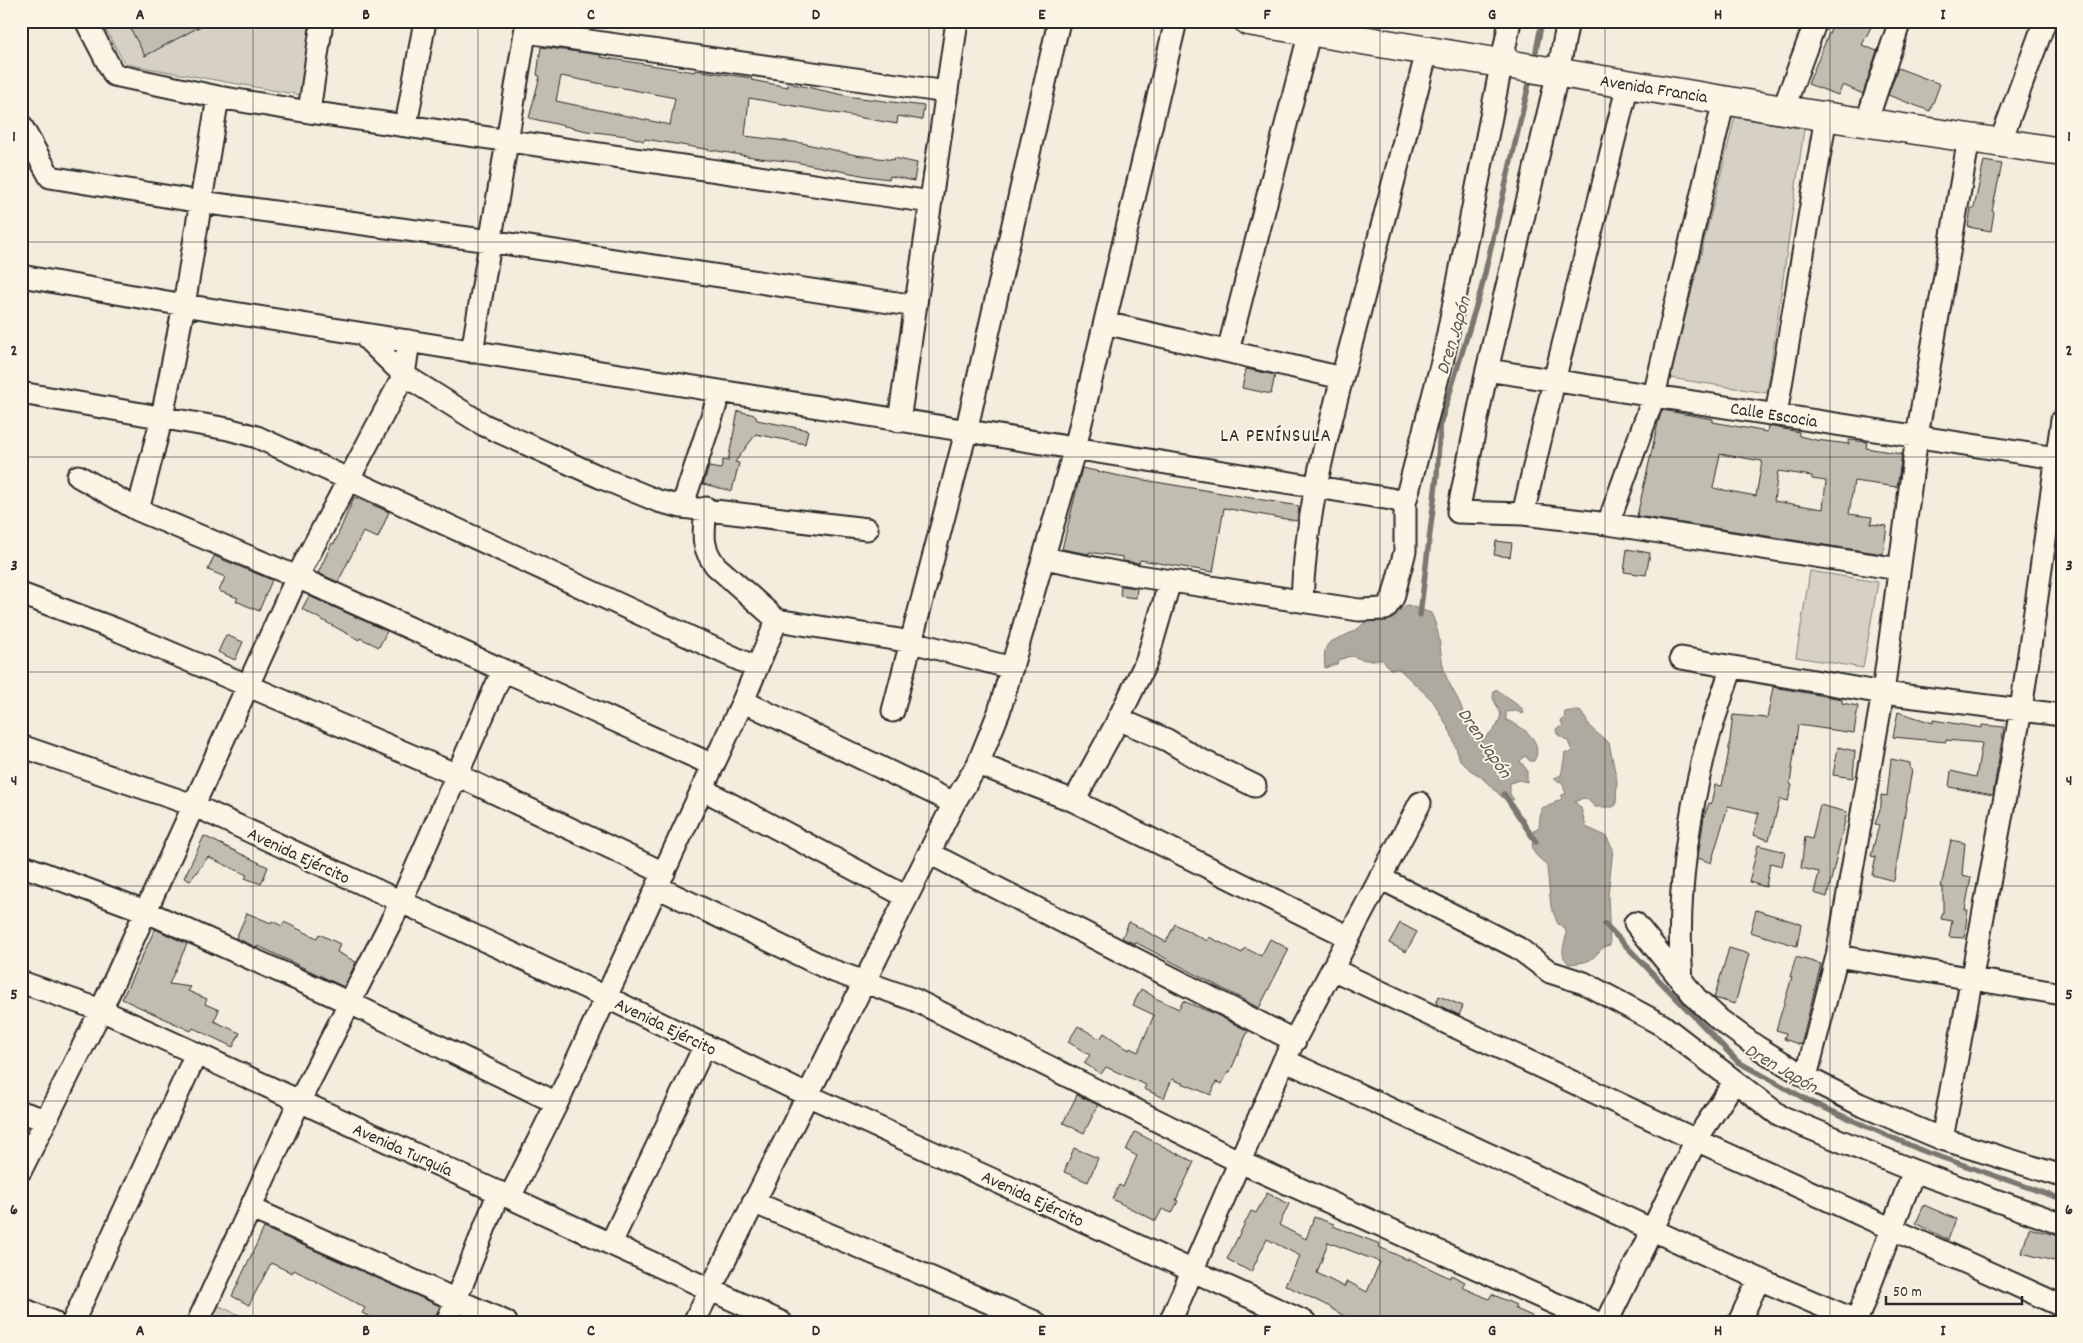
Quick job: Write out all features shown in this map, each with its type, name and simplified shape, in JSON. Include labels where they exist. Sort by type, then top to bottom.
[{"type":"street","points":[[309,112],[322,21]]},
{"type":"street","points":[[406,125],[425,21]]},
{"type":"street","points":[[899,421],[957,21]]},
{"type":"street","points":[[893,711],[966,432],[1059,21]]},
{"type":"street","points":[[694,1322],[954,803],[978,764],[1000,712],[1075,448],[1176,21]]},
{"type":"street","name":"Avenida Francia","points":[[1248,21],[1783,110],[2062,152]]},
{"type":"street","points":[[1044,558],[1170,581],[1358,610],[1385,609],[1393,598],[1405,551],[1405,503],[1444,358],[1508,64],[1510,21]]},
{"type":"street","points":[[1568,21],[1554,72],[1487,370],[1458,512],[1523,514],[1608,524],[1900,569]]},
{"type":"street","points":[[1783,110],[1816,21]]},
{"type":"street","points":[[1866,122],[1900,21]]},
{"type":"street","points":[[2000,143],[2046,21]]},
{"type":"street","points":[[88,22],[114,75],[218,97],[309,112],[931,202]]},
{"type":"street","points":[[472,352],[526,27],[947,92]]},
{"type":"street","points":[[1228,351],[1310,31]]},
{"type":"street","points":[[1302,601],[1303,561],[1316,487],[1342,378],[1428,51]]},
{"type":"street","points":[[1523,514],[1628,84]]},
{"type":"street","points":[[138,510],[162,417],[184,305],[218,97]]},
{"type":"street","points":[[1608,524],[1654,396],[1724,100]]},
{"type":"street","points":[[1776,415],[1826,116]]},
{"type":"street","points":[[21,125],[50,176],[201,202],[490,241],[916,306]]},
{"type":"street","points":[[1806,1077],[1837,956],[1883,693],[1917,436],[1969,138]]},
{"type":"street","points":[[21,276],[409,342],[1391,499],[1405,503]]},
{"type":"street","points":[[1105,323],[1342,378]]},
{"type":"street","points":[[362,334],[404,375],[484,425],[658,501],[682,507],[706,508],[866,529]]},
{"type":"street","points":[[21,1170],[101,1010],[296,577],[404,375],[409,342]]},
{"type":"street","name":"Calle Escocia","points":[[1487,370],[2058,458]]},
{"type":"street","points":[[682,507],[720,392]]},
{"type":"street","points":[[21,393],[228,429],[257,437],[757,668]]},
{"type":"street","points":[[1942,1139],[2021,710],[2062,420]]},
{"type":"street","points":[[78,476],[138,510],[296,577],[713,765]]},
{"type":"street","points":[[706,508],[704,541],[709,557],[716,566],[777,620],[912,642],[1012,668]]},
{"type":"street","points":[[1074,801],[1147,660],[1170,581]]},
{"type":"street","points":[[21,594],[116,629],[457,775],[831,970],[915,1000],[1240,1162],[1596,1322]]},
{"type":"street","points":[[447,1322],[505,1195],[556,1103],[606,997],[743,702],[777,620]]},
{"type":"street","points":[[1681,658],[1883,693],[2062,714]]},
{"type":"street","points":[[1682,981],[1679,940],[1690,824],[1706,746],[1732,667]]},
{"type":"street","points":[[198,1322],[299,1102],[401,902],[503,670]]},
{"type":"street","points":[[743,702],[954,803]]},
{"type":"street","points":[[1118,719],[1167,740],[1197,758],[1255,786]]},
{"type":"street","name":"Avenida Ejército","points":[[21,746],[193,805],[606,997],[807,1095],[1305,1322]]},
{"type":"street","points":[[978,764],[1074,801],[1349,936]]},
{"type":"street","points":[[702,789],[907,897]]},
{"type":"street","points":[[1170,1322],[1284,1060],[1420,803]]},
{"type":"street","points":[[929,853],[1295,1041]]},
{"type":"street","points":[[21,865],[145,911],[350,1003],[556,1103]]},
{"type":"street","points":[[1380,878],[1518,948],[1550,972],[1584,983],[1662,1025],[1780,1116],[1914,1171],[2062,1224]]},
{"type":"street","points":[[1635,923],[1696,998],[1720,1020],[1757,1047],[1806,1077],[1859,1104],[1942,1139],[2062,1176]]},
{"type":"street","points":[[1837,956],[2062,994]]},
{"type":"street","points":[[1332,970],[1696,1140],[2062,1306]]},
{"type":"street","name":"Avenida Turquía","points":[[21,982],[101,1010],[781,1322]]},
{"type":"street","points":[[611,1243],[704,1045]]},
{"type":"street","points":[[73,1322],[196,1054]]},
{"type":"street","points":[[1284,1060],[1651,1230],[1856,1321],[1914,1171]]},
{"type":"street","points":[[1607,1322],[1696,1140],[1735,1081]]},
{"type":"street","points":[[21,1112],[46,1120]]},
{"type":"street","points":[[753,1202],[1035,1322]]},
{"type":"street","points":[[250,1208],[506,1322]]},
{"type":"street","points":[[1739,1322],[1759,1279]]},
{"type":"street","points":[[21,1308],[53,1322]]},
{"type":"shaded area","points":[[122,21],[311,21],[300,95],[125,64],[106,30]]},
{"type":"shaded area","points":[[1735,117],[1804,129],[1767,393],[1670,378]]},
{"type":"shaded area","points":[[1810,571],[1878,582],[1863,668],[1796,657]]},
{"type":"shaded area","points":[[217,1305],[255,1322],[209,1322]]},
{"type":"water","points":[[1408,605],[1431,613],[1438,634],[1445,674],[1461,706],[1470,730],[1480,743],[1497,726],[1501,715],[1493,698],[1496,689],[1524,710],[1523,714],[1516,711],[1506,712],[1506,720],[1519,726],[1530,735],[1537,747],[1537,754],[1534,761],[1530,761],[1525,756],[1520,761],[1527,770],[1527,782],[1519,780],[1510,783],[1510,794],[1514,800],[1503,798],[1460,760],[1451,733],[1433,701],[1399,669],[1390,669],[1383,660],[1368,660],[1351,656],[1325,668],[1325,651],[1329,643],[1355,631],[1370,617],[1394,618],[1402,607]]},
{"type":"water","points":[[1575,710],[1581,712],[1592,729],[1609,743],[1617,781],[1616,805],[1613,807],[1595,807],[1587,799],[1583,798],[1575,802],[1581,808],[1586,827],[1606,836],[1613,849],[1608,895],[1610,945],[1604,947],[1590,960],[1569,964],[1563,954],[1566,932],[1558,924],[1551,907],[1547,867],[1537,857],[1532,843],[1534,830],[1539,827],[1541,808],[1554,804],[1555,801],[1561,800],[1562,795],[1566,794],[1562,782],[1555,780],[1555,778],[1561,775],[1565,752],[1569,754],[1572,751],[1568,741],[1557,734],[1556,729],[1563,726],[1561,721],[1564,719],[1565,712]]},
{"type":"building","points":[[138,21],[210,21],[145,56],[129,26]]},
{"type":"building","points":[[1834,21],[1874,21],[1862,45],[1877,51],[1863,94],[1843,85],[1838,95],[1808,84]]},
{"type":"building","points":[[541,47],[601,55],[600,57],[695,72],[695,70],[752,78],[751,80],[788,87],[788,83],[853,97],[924,106],[922,120],[898,116],[897,124],[749,98],[745,136],[802,143],[856,155],[894,160],[894,158],[917,163],[914,181],[890,176],[889,179],[866,176],[795,162],[759,158],[645,139],[644,141],[627,136],[587,131],[529,118],[540,76],[537,75]],"holes":[[[561,76],[675,98],[670,125],[556,101]]]},
{"type":"building","points":[[1898,68],[1940,84],[1930,111],[1888,95]]},
{"type":"building","points":[[1984,161],[2002,164],[1992,211],[1994,212],[1991,231],[1968,227],[1971,208],[1974,208]]},
{"type":"building","points":[[1246,369],[1275,375],[1271,394],[1242,388]]},
{"type":"building","points":[[1662,410],[1713,419],[1713,422],[1767,432],[1768,426],[1799,432],[1799,436],[1816,440],[1849,444],[1849,440],[1867,442],[1866,448],[1902,454],[1897,487],[1854,481],[1849,514],[1872,517],[1871,524],[1887,526],[1883,554],[1637,516]],"holes":[[[1720,454],[1762,461],[1756,496],[1713,488]],[[1778,471],[1812,476],[1812,479],[1826,481],[1823,509],[1774,501]]]},
{"type":"building","points":[[738,411],[755,415],[757,420],[808,430],[805,444],[756,434],[735,462],[739,463],[732,491],[703,484],[709,467],[721,469],[723,460],[728,461]]},
{"type":"building","points":[[1082,468],[1299,506],[1297,521],[1224,508],[1213,572],[1140,560],[1139,563],[1123,561],[1123,557],[1062,549]]},
{"type":"building","points":[[354,497],[389,512],[378,538],[363,532],[338,582],[318,573],[332,543],[334,544]]},
{"type":"building","points":[[1496,541],[1512,543],[1510,557],[1494,555]]},
{"type":"building","points":[[1627,549],[1650,553],[1646,575],[1624,572]]},
{"type":"building","points":[[214,556],[272,580],[259,611],[236,601],[238,598],[219,591],[225,577],[208,570]]},
{"type":"building","points":[[1121,586],[1137,588],[1136,598],[1120,596]]},
{"type":"building","points":[[309,596],[387,631],[379,647],[360,638],[359,640],[302,609]]},
{"type":"building","points":[[226,635],[243,642],[235,660],[218,652]]},
{"type":"building","points":[[1773,687],[1842,699],[1842,703],[1858,706],[1854,733],[1798,725],[1790,784],[1792,785],[1788,801],[1780,799],[1769,840],[1753,835],[1759,813],[1728,806],[1711,863],[1698,858],[1704,817],[1709,803],[1711,804],[1715,785],[1722,786],[1733,715],[1767,718]]},
{"type":"building","points":[[1898,712],[1933,723],[1933,720],[1982,728],[1982,725],[2004,727],[1993,795],[1949,787],[1951,771],[1976,777],[1982,743],[1893,737]]},
{"type":"building","points":[[1838,747],[1855,751],[1853,778],[1833,775]]},
{"type":"building","points":[[1891,759],[1910,763],[1910,769],[1912,769],[1894,881],[1872,875],[1876,857],[1871,856],[1879,825],[1875,824],[1881,806],[1881,795],[1887,796]]},
{"type":"building","points":[[1820,805],[1847,812],[1827,897],[1814,893],[1819,872],[1801,868],[1805,837],[1812,839]]},
{"type":"building","points":[[204,836],[268,867],[261,884],[245,878],[247,875],[208,857],[190,881],[184,878]]},
{"type":"building","points":[[1951,840],[1965,843],[1962,875],[1971,877],[1965,910],[1968,910],[1964,938],[1949,937],[1952,921],[1941,919],[1943,912],[1943,887],[1941,887]]},
{"type":"building","points":[[1758,845],[1785,852],[1782,866],[1770,863],[1766,887],[1749,882]]},
{"type":"building","points":[[1756,910],[1801,924],[1797,946],[1750,932]]},
{"type":"building","points":[[247,913],[282,926],[284,922],[317,938],[319,934],[340,944],[337,952],[356,962],[344,987],[258,946],[258,948],[236,938]]},
{"type":"building","points":[[1129,922],[1166,942],[1175,924],[1207,941],[1209,937],[1242,953],[1245,948],[1261,956],[1270,939],[1289,949],[1259,1008],[1135,942],[1135,944],[1122,938]]},
{"type":"building","points":[[1400,923],[1417,932],[1406,952],[1389,943]]},
{"type":"building","points":[[155,929],[187,944],[169,984],[191,987],[188,991],[207,999],[205,1004],[219,1010],[214,1021],[240,1033],[233,1047],[193,1028],[191,1031],[122,999]]},
{"type":"building","points":[[1729,948],[1749,954],[1735,1004],[1714,998]]},
{"type":"building","points":[[1796,957],[1821,964],[1801,1045],[1784,1039],[1786,1033],[1776,1030]]},
{"type":"building","points":[[1141,989],[1179,1009],[1183,1001],[1213,1013],[1248,1031],[1230,1072],[1228,1072],[1222,1084],[1216,1082],[1211,1095],[1172,1079],[1164,1098],[1144,1089],[1146,1085],[1106,1067],[1101,1074],[1084,1063],[1090,1055],[1068,1042],[1078,1026],[1100,1039],[1104,1033],[1129,1050],[1130,1048],[1138,1052],[1154,1015],[1133,1005]]},
{"type":"building","points":[[1439,996],[1463,1006],[1459,1015],[1436,1004]]},
{"type":"building","points":[[1077,1095],[1098,1105],[1084,1133],[1063,1123]]},
{"type":"building","points":[[1135,1132],[1194,1162],[1172,1213],[1162,1209],[1156,1221],[1112,1199],[1119,1185],[1123,1187],[1137,1156],[1126,1150]]},
{"type":"building","points":[[1074,1148],[1098,1158],[1088,1182],[1064,1172]]},
{"type":"building","points":[[1267,1193],[1289,1204],[1279,1225],[1306,1239],[1314,1217],[1380,1244],[1379,1247],[1408,1260],[1408,1258],[1450,1278],[1451,1275],[1465,1282],[1462,1287],[1489,1299],[1492,1294],[1516,1305],[1514,1308],[1545,1322],[1355,1322],[1332,1308],[1285,1285],[1300,1256],[1267,1239],[1251,1272],[1227,1259],[1251,1211],[1256,1213]],"holes":[[[1328,1242],[1380,1262],[1367,1292],[1347,1281],[1344,1287],[1317,1273]]]},
{"type":"building","points":[[1924,1205],[1956,1219],[1948,1240],[1916,1223]]},
{"type":"building","points":[[264,1228],[440,1306],[433,1322],[380,1322],[362,1313],[365,1308],[319,1283],[294,1270],[292,1273],[271,1263],[249,1305],[232,1296]]},
{"type":"building","points":[[2029,1228],[2062,1237],[2062,1263],[2022,1253]]},
{"type":"waterway","name":"Dren Japón","points":[[1534,61],[1542,21]]},
{"type":"waterway","name":"Dren Japón","points":[[1420,615],[1437,475],[1440,425],[1481,290],[1531,75]]},
{"type":"waterway","name":"Dren Japón","points":[[1504,794],[1536,842]]},
{"type":"waterway","name":"Dren Japón","points":[[1605,924],[1738,1062],[1813,1103],[1923,1151],[2062,1199]]},
{"type":"district","name":"LA PENÍNSULA","points":[[1276,434]]}]
